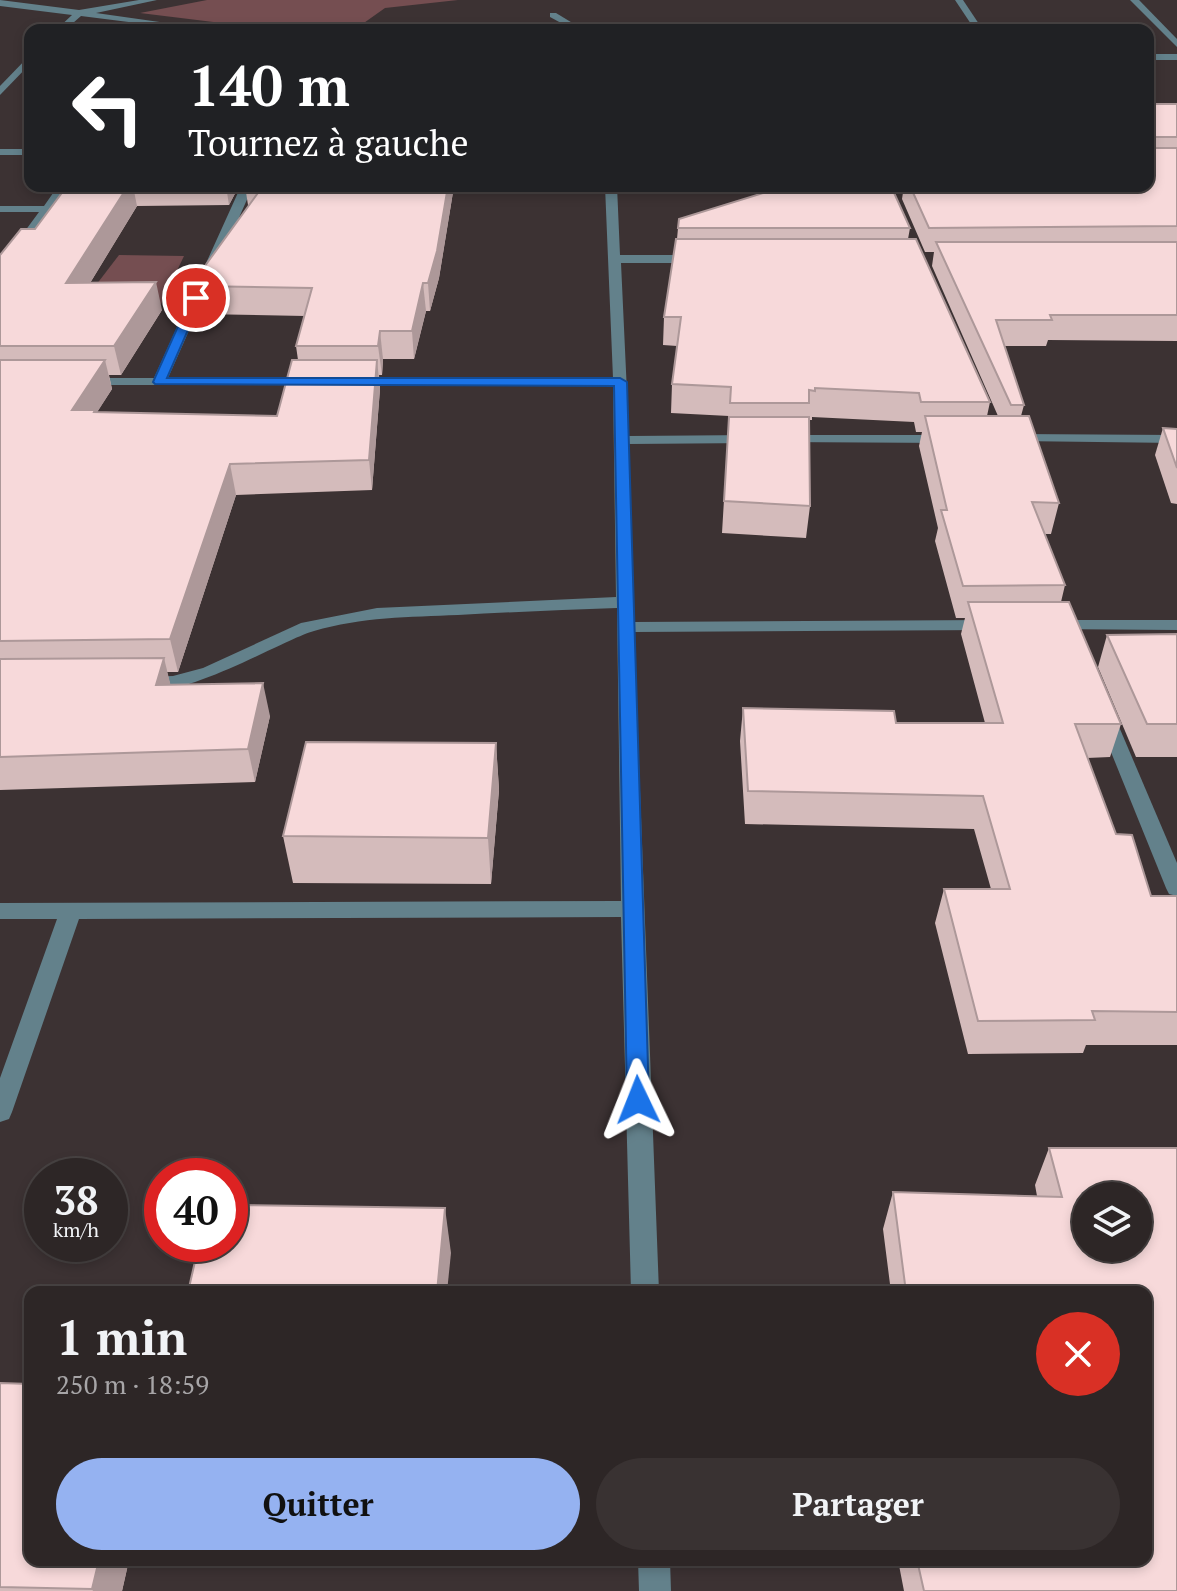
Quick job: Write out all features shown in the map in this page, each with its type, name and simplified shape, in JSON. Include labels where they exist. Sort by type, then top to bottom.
[{"type":"street","points":[[67,24],[79,13],[153,0]]},
{"type":"street","points":[[552,0],[554,24]]},
{"type":"street","points":[[959,0],[975,24]]},
{"type":"street","points":[[1134,0],[1177,44]]},
{"type":"street","points":[[0,3],[165,24]]},
{"type":"street","points":[[553,15],[569,24]]},
{"type":"street","points":[[1154,57],[1177,57]]},
{"type":"street","points":[[0,92],[24,65]]},
{"type":"street","points":[[0,152],[24,152]]},
{"type":"street","points":[[0,273],[60,192]]},
{"type":"street","points":[[159,382],[244,192]]},
{"type":"street","points":[[611,192],[620,382],[632,909],[645,1286]]},
{"type":"street","points":[[0,209],[47,209]]},
{"type":"street","points":[[613,259],[705,259]]},
{"type":"street","points":[[64,382],[620,382]]},
{"type":"street","points":[[997,438],[1177,439]]},
{"type":"street","points":[[621,440],[966,439]]},
{"type":"street","points":[[117,684],[174,682],[209,672],[307,627],[377,613],[625,602]]},
{"type":"street","points":[[626,627],[1005,625]]},
{"type":"street","points":[[1037,625],[1071,632],[1177,625]]},
{"type":"street","points":[[1098,698],[1177,888]]},
{"type":"street","points":[[0,911],[632,909]]},
{"type":"street","points":[[0,1112],[71,911]]},
{"type":"street","points":[[654,1566],[655,1591]]},
{"type":"shaded area","points":[[207,0],[458,0],[385,8],[362,24],[230,24],[140,13]]},
{"type":"shaded area","points":[[119,255],[184,256],[161,304],[80,306]]},
{"type":"building","points":[[1154,104],[1177,104],[1177,137],[1154,137]]},
{"type":"building","points":[[1154,148],[1177,148],[1177,226],[929,228],[913,192],[1154,192]]},
{"type":"building","points":[[63,192],[124,192],[66,283],[156,282],[114,346],[0,346],[0,255],[21,229],[35,229]]},
{"type":"building","points":[[259,192],[447,192],[437,251],[428,283],[423,283],[412,331],[380,331],[378,346],[296,346],[312,288],[194,286],[202,270]]},
{"type":"building","points":[[767,192],[894,192],[910,228],[678,228],[679,219]]},
{"type":"building","points":[[676,239],[916,239],[990,402],[921,402],[919,393],[815,388],[815,391],[809,390],[809,403],[730,403],[731,387],[672,384],[681,317],[664,317]]},
{"type":"building","points":[[936,242],[1177,242],[1177,315],[1050,315],[1052,320],[996,320],[1024,405],[1011,405]]},
{"type":"building","points":[[0,360],[105,360],[72,410],[277,416],[292,360],[377,360],[369,460],[230,464],[170,639],[0,641]]},
{"type":"building","points":[[925,416],[1029,416],[1059,503],[1032,502],[1065,585],[963,586],[941,510],[947,510]]},
{"type":"building","points":[[729,417],[809,417],[810,506],[724,501]]},
{"type":"building","points":[[1163,428],[1177,429],[1177,468]]},
{"type":"building","points":[[968,602],[1069,602],[1121,724],[1075,724],[1116,834],[1132,835],[1151,896],[1177,896],[1177,1012],[1092,1011],[1095,1020],[978,1021],[944,889],[1010,889],[983,796],[748,791],[743,708],[894,711],[896,723],[1003,723]]},
{"type":"building","points":[[1177,634],[1177,724],[1147,724],[1107,635]]},
{"type":"building","points":[[164,658],[156,685],[263,683],[248,749],[0,757],[0,659]]},
{"type":"building","points":[[306,742],[496,743],[488,838],[283,836]]},
{"type":"building","points":[[1049,1148],[1177,1148],[1177,1591],[924,1591],[918,1566],[1152,1566],[1152,1286],[905,1286],[893,1192],[1062,1197]]},
{"type":"building","points":[[248,1205],[445,1208],[438,1286],[189,1286],[195,1262],[248,1262]]},
{"type":"building","points":[[0,1383],[24,1384],[24,1566],[98,1566],[92,1589],[0,1587]]},
{"type":"route","points":[[196,298],[159,382],[620,382],[638,1100]]}]
